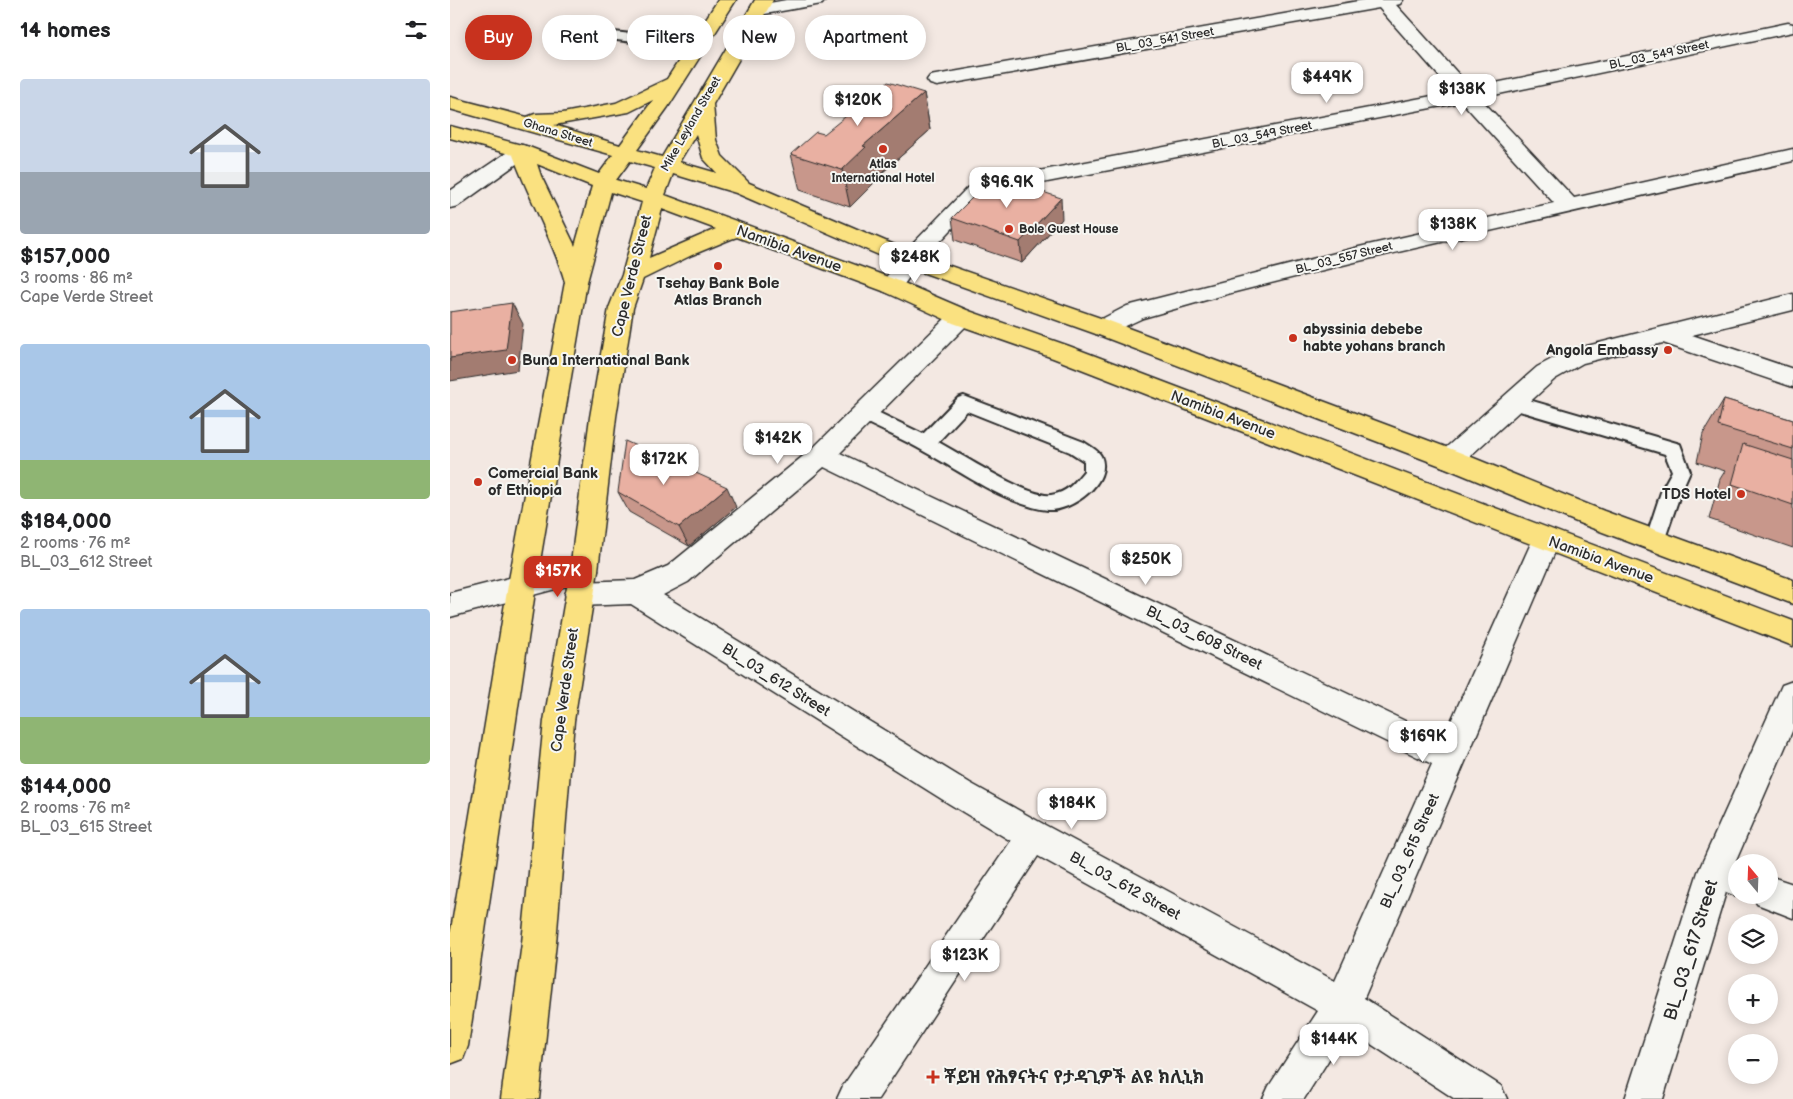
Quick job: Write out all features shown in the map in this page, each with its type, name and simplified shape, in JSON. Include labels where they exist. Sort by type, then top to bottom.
[{"type":"main road","points":[[713,22],[727,0]]},
{"type":"main road","name":"Mike Leyland Street","points":[[652,198],[666,166],[761,5]]},
{"type":"main road","points":[[450,1046],[522,585],[576,282],[603,183],[658,107],[688,60]]},
{"type":"main road","points":[[519,121],[563,119],[622,108],[673,82]]},
{"type":"main road","points":[[703,102],[706,140],[713,158],[743,188]]},
{"type":"main road","name":"Ghana Street","points":[[450,103],[519,121],[666,166]]},
{"type":"main road","name":"Ghana Street","points":[[450,132],[522,151],[603,183],[652,198]]},
{"type":"main road","points":[[522,151],[531,176],[567,252],[576,282]]},
{"type":"main road","points":[[666,166],[743,188],[910,260],[1104,328],[1450,459],[1655,541],[1793,592]]},
{"type":"main road","name":"Namibia Avenue","points":[[652,198],[891,286],[961,317],[1061,352],[1793,634]]},
{"type":"main road","name":"Cape Verde Street","points":[[520,1099],[539,943],[559,721],[582,582],[606,398],[622,308],[633,276],[652,198]]},
{"type":"main road","points":[[633,276],[705,239],[737,230]]},
{"type":"street","points":[[761,5],[816,0]]},
{"type":"street","points":[[1386,1],[1466,95],[1569,206]]},
{"type":"street","name":"BL_03_541 Street","points":[[937,80],[1386,1]]},
{"type":"street","name":"BL_03_549 Street","points":[[891,286],[910,260],[974,193],[1007,183],[1466,95],[1788,28]]},
{"type":"street","points":[[450,201],[522,151]]},
{"type":"street","name":"BL_03_557 Street","points":[[1104,328],[1136,312],[1230,286],[1359,254],[1793,155]]},
{"type":"street","points":[[1450,459],[1546,373],[1575,357],[1793,302]]},
{"type":"street","points":[[450,606],[522,585],[582,582],[635,592],[657,585],[678,574],[822,455],[961,317]]},
{"type":"street","points":[[1662,334],[1793,378]]},
{"type":"street","name":"BL_03_608 Street","points":[[822,455],[1451,758]]},
{"type":"street","name":"BL_03_615 Street","points":[[1282,1099],[1343,1005],[1546,540]]},
{"type":"street","name":"BL_03_612 Street","points":[[635,592],[959,793],[1033,836],[1343,1005],[1488,1099]]},
{"type":"street","name":"BL_03_617 Street","points":[[1644,1099],[1793,694]]},
{"type":"street","points":[[856,1099],[1033,836]]},
{"type":"street","points":[[1778,895],[1793,901]]},
{"type":"lane","points":[[863,413],[925,443],[1022,497],[1050,503],[1075,495],[1094,472],[1093,458],[1076,447],[964,402],[925,443]]},
{"type":"lane","points":[[1512,402],[1673,449],[1680,471],[1655,541]]},
{"type":"building","points":[[888,82],[924,93],[863,146],[866,147],[842,170],[791,154],[816,132],[824,134]]},
{"type":"building","points":[[994,176],[1061,198],[1020,242],[952,218]]},
{"type":"building","points":[[512,303],[506,350],[450,358],[450,312]]},
{"type":"building","points":[[1724,399],[1793,420],[1793,449],[1718,426]]},
{"type":"building","points":[[625,441],[727,487],[679,527],[618,492]]},
{"type":"building","points":[[1743,444],[1793,460],[1793,505],[1732,484]]},
{"type":"place","name":"Atlas International Hotel","points":[[883,149]]},
{"type":"place","name":"Bole Guest House","points":[[1009,229]]},
{"type":"place","name":"Tsehay Bank Bole Atlas Branch","points":[[718,266]]},
{"type":"place","name":"abyssinia debebe habte yohans branch","points":[[1293,338]]},
{"type":"place","name":"Angola Embassy","points":[[1668,350]]},
{"type":"place","name":"Buna International Bank","points":[[512,360]]},
{"type":"place","name":"Comercial Bank of Ethiopia","points":[[478,482]]},
{"type":"place","name":"TDS Hotel","points":[[1741,494]]},
{"type":"place","name":"ቾይዝ የሕፃናትና የታዳጊዎች ልዩ ክሊኒክ","points":[[933,1077]]}]
